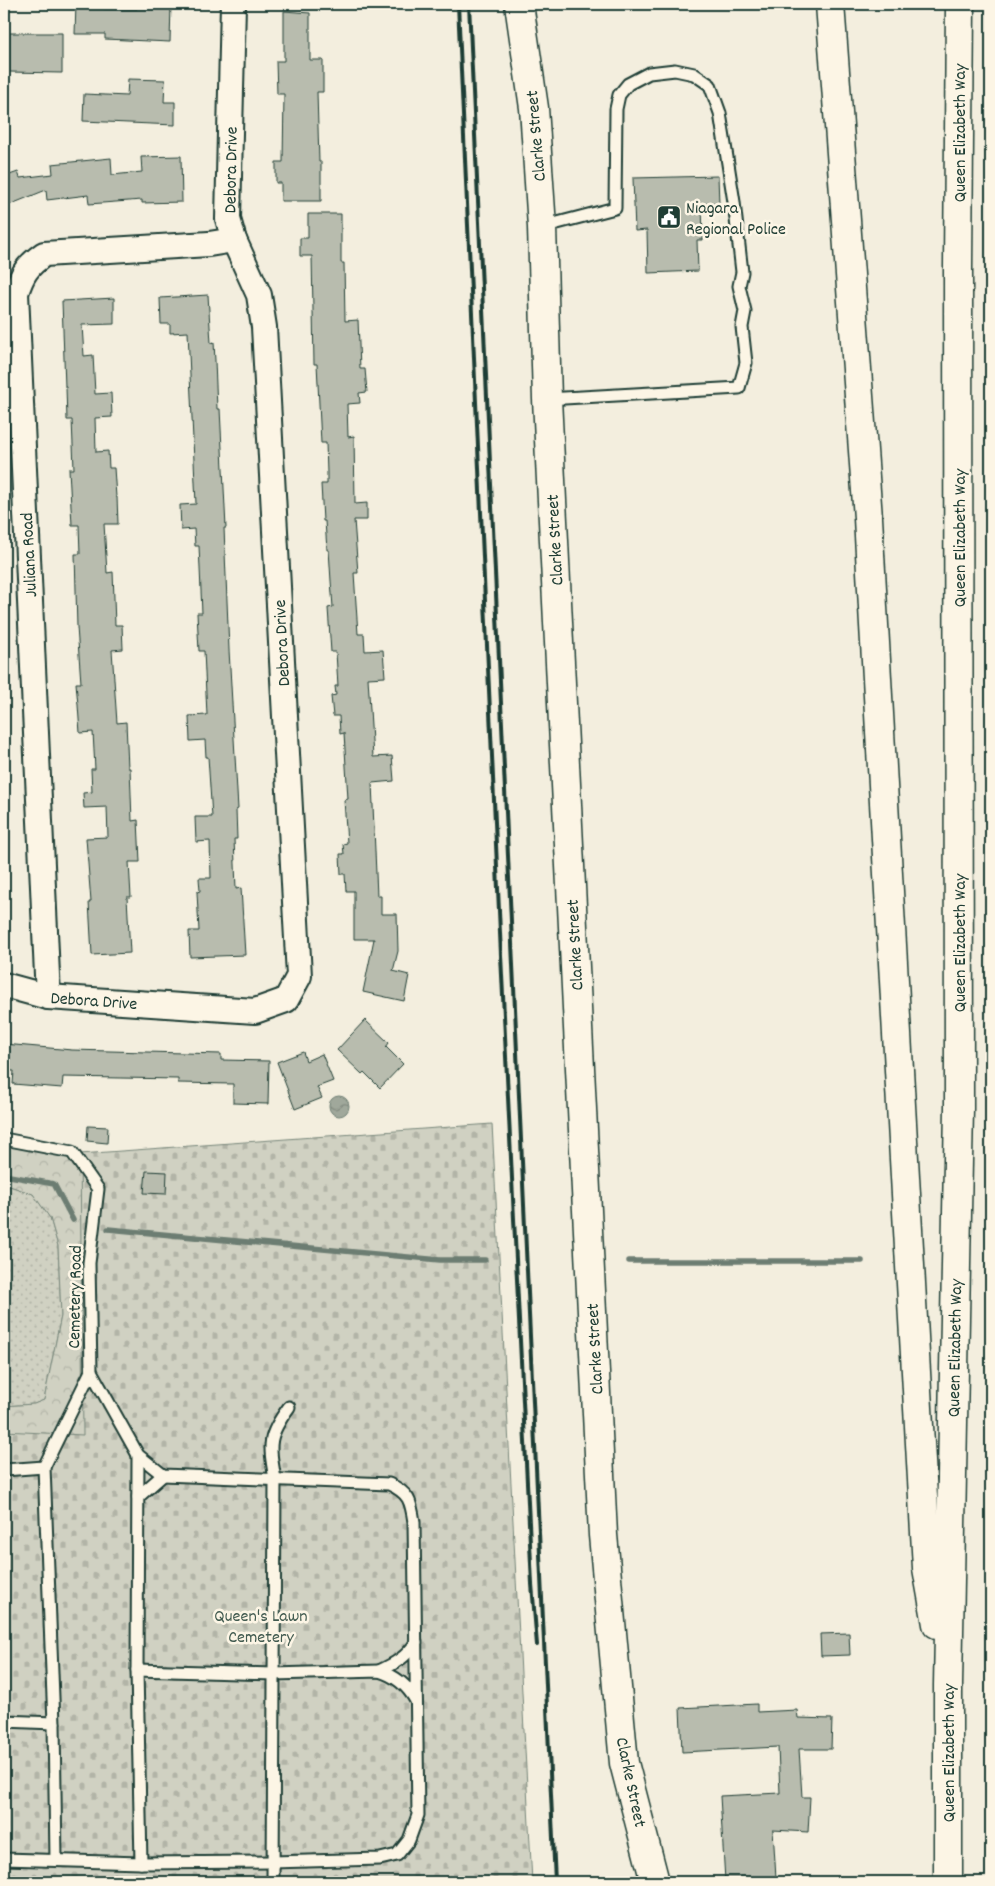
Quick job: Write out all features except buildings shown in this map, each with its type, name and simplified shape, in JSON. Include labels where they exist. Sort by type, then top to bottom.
[{"type":"main road","name":"Clarke Street","points":[[519,4],[534,108],[542,227],[547,399],[603,1535],[624,1762],[655,1882]]},
{"type":"main road","points":[[830,4],[868,518],[927,1568],[948,1685]]},
{"type":"main road","name":"Queen Elizabeth Way","points":[[948,1882],[948,1685],[959,1108],[958,268],[960,4]]},
{"type":"street","name":"Debora Drive","points":[[4,985],[48,997],[256,1011],[286,1000],[299,976],[264,327],[259,295],[234,240],[228,220],[233,4]]},
{"type":"street","name":"Juliana Road","points":[[48,997],[16,293],[21,276],[31,264],[44,254],[209,244],[234,240]]},
{"type":"lane","points":[[542,227],[615,208],[616,109],[619,95],[628,84],[649,73],[674,70],[694,74],[710,85],[720,114],[734,202],[742,272],[739,286],[745,311],[742,327],[746,363],[739,388],[547,399]]},
{"type":"lane","name":"Cemetery Road","points":[[4,1139],[72,1152],[98,1189],[89,1262],[91,1371]]},
{"type":"lane","points":[[4,1859],[141,1863],[380,1859],[397,1855],[409,1840],[418,1815],[414,1522],[411,1503],[402,1490],[389,1484],[163,1475],[138,1456],[91,1371]]},
{"type":"lane","points":[[56,1860],[54,1723],[44,1467],[91,1371]]},
{"type":"lane","points":[[273,1882],[275,1479],[270,1444],[278,1422],[289,1407]]},
{"type":"lane","points":[[138,1456],[137,1670],[141,1863]]},
{"type":"lane","points":[[4,1470],[44,1467]]},
{"type":"lane","points":[[138,1497],[163,1475]]},
{"type":"lane","points":[[379,1671],[405,1656],[416,1642]]},
{"type":"lane","points":[[137,1670],[274,1674],[379,1671],[390,1674],[402,1683],[416,1702]]},
{"type":"lane","points":[[4,1721],[54,1723]]},
{"type":"green space","name":"Queen's Lawn Cemetery","points":[[492,1124],[532,1882],[4,1882],[4,1431],[83,1435],[80,1154]]},
{"type":"green space","points":[[4,1139],[80,1154],[92,1508],[4,1792],[4,1406],[34,1404],[44,1400],[61,1316],[58,1246],[50,1218],[33,1194],[4,1184]]},
{"type":"green space","points":[[4,1184],[33,1194],[50,1218],[58,1246],[61,1316],[44,1400],[34,1404],[4,1406]]},
{"type":"water","points":[[335,1096],[343,1096],[349,1102],[349,1110],[343,1116],[335,1116],[329,1110],[329,1102]]},
{"type":"waterway","points":[[4,1175],[54,1184],[73,1220]]},
{"type":"waterway","points":[[108,1229],[440,1260],[485,1260]]},
{"type":"waterway","points":[[629,1261],[862,1261]]},
{"type":"railway","points":[[458,4],[501,955],[532,1584],[537,1645]]},
{"type":"railway","points":[[469,4],[555,1882]]},
{"type":"place","name":"Niagara Regional Police","points":[[669,217]]}]
